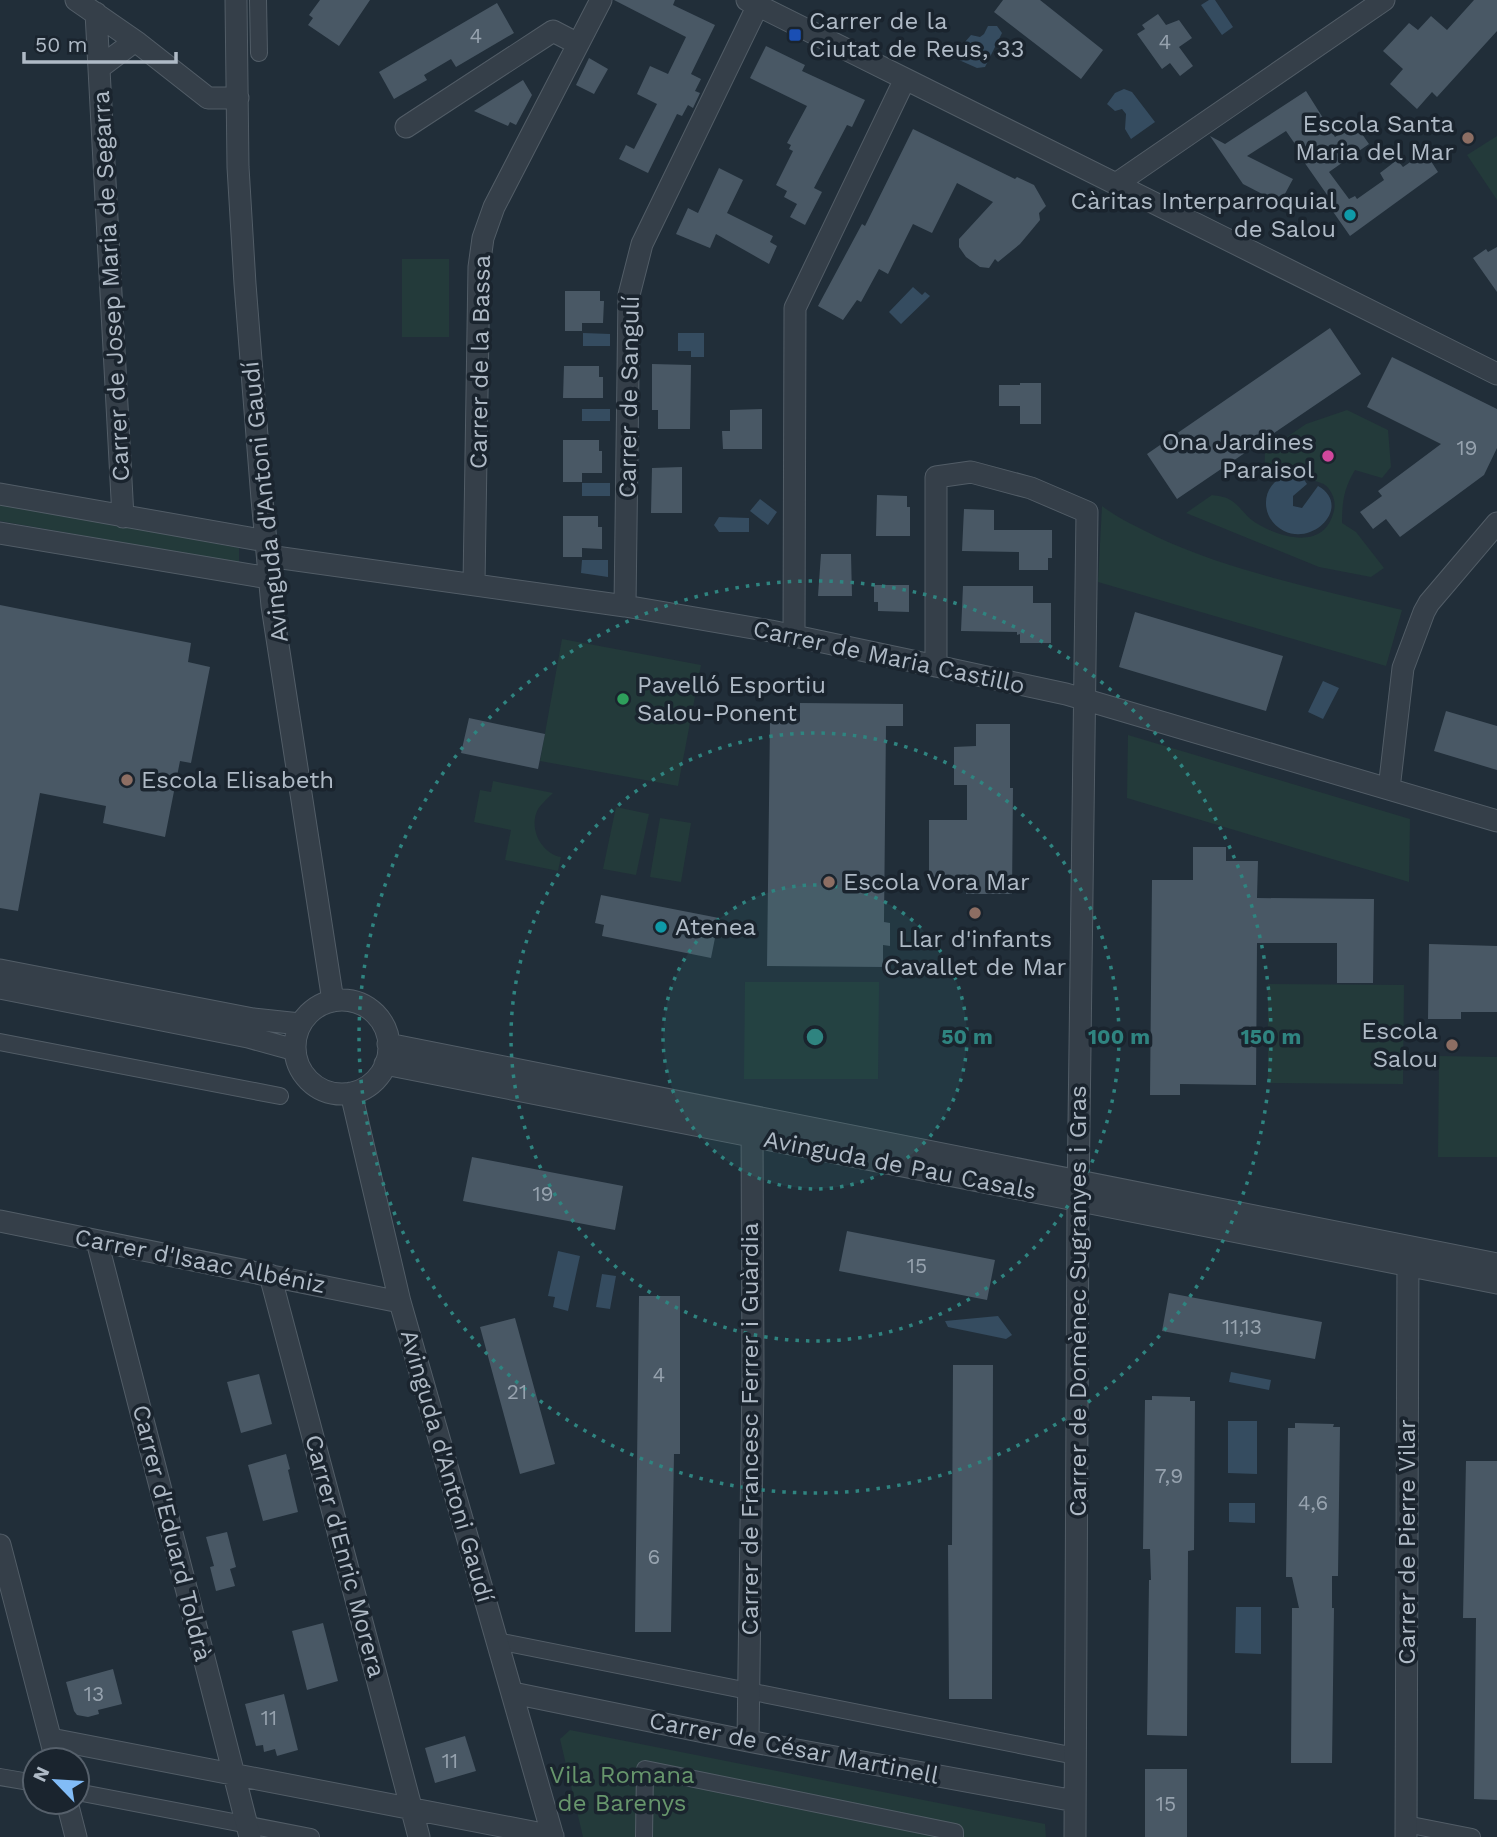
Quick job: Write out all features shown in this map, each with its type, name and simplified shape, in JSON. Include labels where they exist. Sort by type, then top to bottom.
[{"type":"street","points":[[76,0],[135,41],[208,98],[237,98]]},
{"type":"street","name":"Avinguda d'Antoni Gaudí","points":[[236,0],[238,167],[267,549],[333,1000]]},
{"type":"street","points":[[258,0],[259,53]]},
{"type":"street","name":"Carrer de la Bassa","points":[[474,584],[478,267],[483,238],[514,166],[601,0]]},
{"type":"street","points":[[1116,184],[1384,0]]},
{"type":"street","points":[[753,3],[1497,374]]},
{"type":"street","name":"Carrer de Sangulí","points":[[625,606],[629,308],[632,284],[642,244],[753,3]]},
{"type":"street","name":"Carrer de Josep Maria de Segarra","points":[[96,13],[123,517]]},
{"type":"street","points":[[406,127],[553,31],[578,44]]},
{"type":"street","points":[[99,68],[135,41]]},
{"type":"street","points":[[794,635],[795,308],[905,79]]},
{"type":"street","points":[[936,666],[936,477],[971,472],[1031,488],[1087,512]]},
{"type":"street","name":"Carrer de Domènec Sugranyes i Gras","points":[[1075,1837],[1078,1190],[1087,512],[1083,489]]},
{"type":"street","name":"Carrer de Maria Castillo","points":[[0,494],[123,517],[267,549],[794,635],[936,666],[1084,700],[1497,821]]},
{"type":"street","points":[[1389,789],[1403,668],[1424,612],[1497,523]]},
{"type":"street","points":[[0,533],[270,578]]},
{"type":"street","points":[[0,970],[253,1020],[300,1024]]},
{"type":"street","points":[[0,988],[248,1037],[295,1050]]},
{"type":"street","points":[[333,1000],[350,1000],[374,1012],[384,1027],[387,1054],[381,1072],[368,1086],[351,1093],[333,1093],[317,1087],[299,1067],[295,1050],[300,1024],[320,1005],[333,1000]]},
{"type":"street","points":[[0,1042],[280,1096]]},
{"type":"street","name":"Avinguda de Pau Casals","points":[[387,1054],[1408,1256],[1497,1283]]},
{"type":"street","name":"Avinguda d'Antoni Gaudí","points":[[351,1093],[400,1302],[553,1837]]},
{"type":"street","name":"Carrer de Francesc Ferrer i Guàrdia","points":[[748,1741],[753,1378],[752,1127]]},
{"type":"street","name":"Carrer d'Isaac Albéniz","points":[[0,1221],[400,1302]]},
{"type":"street","name":"Carrer d'Eduard Toldrà","points":[[97,1241],[248,1831]]},
{"type":"street","name":"Avinguda de Pau Casals","points":[[1408,1256],[1497,1264]]},
{"type":"street","name":"Carrer de Pierre Vilar","points":[[1406,1830],[1408,1256]]},
{"type":"street","name":"Carrer d'Enric Morera","points":[[270,1275],[419,1837]]},
{"type":"street","points":[[279,1305],[306,1282]]},
{"type":"street","points":[[0,1545],[53,1746]]},
{"type":"street","points":[[497,1641],[1075,1756]]},
{"type":"street","name":"Carrer de César Martinell","points":[[513,1693],[748,1741],[1075,1801]]},
{"type":"street","points":[[51,1739],[553,1837]]},
{"type":"street","points":[[197,1768],[226,1742]]},
{"type":"street","points":[[644,1837],[645,1769],[956,1832],[956,1837]]},
{"type":"street","points":[[372,1802],[402,1774]]},
{"type":"street","points":[[0,1777],[21,1781]]},
{"type":"street","points":[[91,1794],[248,1831],[311,1837]]},
{"type":"street","points":[[73,1816],[81,1836]]},
{"type":"street","points":[[1406,1830],[1472,1837]]},
{"type":"green space","points":[[1497,136],[1497,200],[1467,155]]},
{"type":"green space","points":[[402,259],[449,259],[449,337],[402,337]]},
{"type":"green space","points":[[1347,410],[1388,430],[1391,467],[1382,478],[1355,470],[1343,502],[1342,523],[1356,532],[1384,568],[1371,577],[1319,567],[1186,513],[1215,495],[1230,500],[1252,521],[1276,533],[1299,538],[1320,533],[1327,526],[1334,511],[1334,498],[1329,489],[1293,469],[1277,472],[1264,480],[1265,452],[1306,424]]},
{"type":"green space","points":[[0,503],[239,548],[239,563],[0,521]]},
{"type":"green space","points":[[1102,506],[1157,537],[1217,561],[1402,610],[1386,666],[1098,582]]},
{"type":"green space","name":"Pavelló Esportiu Salou-Ponent","points":[[562,639],[701,665],[678,786],[540,761]]},
{"type":"green space","points":[[1128,735],[1410,819],[1409,882],[1127,798]]},
{"type":"green space","points":[[493,781],[553,793],[538,809],[535,824],[542,845],[561,857],[558,871],[505,860],[511,830],[474,822],[480,790],[491,792]]},
{"type":"green space","points":[[616,807],[649,814],[636,875],[603,869]]},
{"type":"green space","points":[[660,818],[691,823],[681,882],[650,877]]},
{"type":"green space","points":[[745,982],[879,982],[878,1079],[744,1079]]},
{"type":"green space","points":[[1268,984],[1404,985],[1403,1084],[1268,1083]]},
{"type":"green space","points":[[1439,1056],[1497,1057],[1497,1157],[1438,1157]]},
{"type":"green space","name":"Vila Romana de Barenys","points":[[570,1730],[1045,1824],[1046,1837],[583,1837],[560,1739]]},
{"type":"water","points":[[1215,0],[1233,27],[1222,35],[1201,5]]},
{"type":"water","points":[[988,26],[997,26],[1002,33],[985,67],[977,68],[959,60],[966,47],[965,42],[971,35],[980,37]]},
{"type":"water","points":[[1124,89],[1132,92],[1155,122],[1131,139],[1125,129],[1126,114],[1122,109],[1115,111],[1107,104],[1115,93]]},
{"type":"water","points":[[913,287],[922,295],[925,292],[930,296],[901,324],[889,312]]},
{"type":"water","points":[[583,333],[610,334],[610,346],[583,346]]},
{"type":"water","points":[[678,333],[704,333],[704,357],[691,357],[691,351],[678,351]]},
{"type":"water","points":[[582,409],[610,409],[610,421],[582,421]]},
{"type":"water","points":[[1296,474],[1307,484],[1293,496],[1293,506],[1302,508],[1318,486],[1328,494],[1331,503],[1330,513],[1325,521],[1307,533],[1284,531],[1275,525],[1266,507],[1269,489],[1275,482],[1284,476]]},
{"type":"water","points":[[582,483],[610,483],[610,496],[582,496]]},
{"type":"water","points":[[760,499],[777,512],[768,525],[750,511]]},
{"type":"water","points":[[719,517],[749,518],[749,532],[719,532],[714,525]]},
{"type":"water","points":[[582,560],[608,560],[608,577],[581,573]]},
{"type":"water","points":[[1323,681],[1339,688],[1323,719],[1308,712]]},
{"type":"water","points":[[558,1251],[580,1256],[568,1311],[553,1307],[555,1297],[548,1296]]},
{"type":"water","points":[[602,1274],[616,1276],[610,1309],[596,1307]]},
{"type":"water","points":[[998,1316],[1012,1335],[1006,1339],[948,1327],[945,1321]]},
{"type":"water","points":[[1231,1372],[1271,1380],[1269,1390],[1229,1382]]},
{"type":"water","points":[[1228,1421],[1257,1421],[1257,1474],[1228,1473]]},
{"type":"water","points":[[1229,1503],[1255,1503],[1255,1523],[1229,1522]]},
{"type":"water","points":[[1236,1607],[1261,1607],[1261,1654],[1235,1653]]},
{"type":"building","points":[[320,0],[370,0],[339,46],[308,25],[313,18],[309,15]]},
{"type":"building","points":[[614,0],[675,0],[673,5],[715,25],[691,74],[701,79],[695,91],[700,93],[693,108],[688,105],[682,116],[677,114],[648,173],[619,159],[626,145],[634,149],[657,104],[637,94],[650,66],[668,74],[686,37]]},
{"type":"building","points":[[1003,0],[1040,0],[1103,50],[1081,79],[994,12]]},
{"type":"building","points":[[1474,0],[1497,0],[1497,31],[1437,97],[1432,92],[1417,109],[1390,84],[1403,69],[1383,51],[1409,23],[1418,30],[1431,16],[1447,30]]},
{"type":"building","points":[[497,3],[514,33],[456,67],[451,59],[424,75],[427,80],[394,99],[379,72]]},
{"type":"building","points":[[1158,14],[1166,25],[1179,20],[1192,38],[1179,47],[1193,66],[1180,76],[1170,63],[1162,69],[1137,34],[1145,29],[1142,25]]},
{"type":"building","points":[[766,46],[805,65],[802,71],[865,100],[852,127],[847,125],[814,188],[822,192],[805,225],[790,217],[797,204],[784,197],[787,191],[776,185],[793,151],[787,143],[807,106],[750,78]]},
{"type":"building","points":[[589,58],[608,69],[594,94],[576,85]]},
{"type":"building","points":[[523,80],[532,95],[516,125],[510,122],[508,126],[474,111]]},
{"type":"building","points":[[1306,91],[1335,137],[1355,124],[1369,144],[1329,172],[1349,199],[1355,196],[1357,199],[1384,180],[1380,173],[1397,160],[1403,167],[1425,152],[1438,172],[1350,236],[1320,193],[1330,199],[1286,131],[1247,156],[1293,179],[1280,203],[1243,184],[1210,136],[1225,144]]},
{"type":"building","points":[[913,129],[1015,179],[1017,177],[1034,185],[1046,206],[1039,213],[1040,220],[1020,244],[998,262],[995,259],[989,268],[980,267],[966,257],[959,247],[959,239],[993,202],[957,183],[932,233],[913,224],[888,274],[879,269],[861,302],[857,300],[843,320],[818,306],[862,224],[865,226]]},
{"type":"building","points":[[719,168],[743,180],[727,213],[773,236],[770,242],[777,246],[769,264],[716,234],[710,248],[676,234],[688,208],[698,213]]},
{"type":"building","points":[[1497,247],[1497,292],[1473,258],[1486,249],[1488,252]]},
{"type":"building","points":[[565,291],[600,291],[600,301],[604,301],[603,323],[582,323],[582,331],[565,331]]},
{"type":"building","points":[[1330,328],[1361,374],[1177,499],[1147,454]]},
{"type":"building","points":[[1392,357],[1497,409],[1497,448],[1484,475],[1400,537],[1386,519],[1373,529],[1360,512],[1382,496],[1378,491],[1441,444],[1367,407]]},
{"type":"building","points":[[652,364],[691,365],[690,429],[658,429],[658,410],[652,410]]},
{"type":"building","points":[[564,366],[599,366],[599,377],[603,377],[603,398],[563,398]]},
{"type":"building","points":[[1041,383],[1041,424],[1020,424],[1020,406],[999,406],[999,385]]},
{"type":"building","points":[[762,409],[762,449],[723,449],[722,431],[730,431],[730,410]]},
{"type":"building","points":[[563,440],[599,440],[602,473],[582,473],[582,482],[563,482]]},
{"type":"building","points":[[682,467],[682,513],[651,513],[652,468]]},
{"type":"building","points":[[877,495],[907,496],[907,507],[910,507],[910,536],[876,536]]},
{"type":"building","points":[[964,509],[994,510],[994,530],[1052,530],[1052,558],[1048,558],[1048,570],[1019,570],[1019,552],[962,551]]},
{"type":"building","points":[[563,516],[598,516],[598,527],[602,527],[602,549],[582,548],[582,557],[563,557]]},
{"type":"building","points":[[821,554],[851,554],[852,596],[818,596]]},
{"type":"building","points":[[874,585],[909,585],[909,612],[878,611],[878,602],[874,602]]},
{"type":"building","points":[[963,586],[1033,586],[1033,603],[1051,603],[1051,643],[1020,643],[1020,634],[1017,635],[1017,632],[961,631]]},
{"type":"building","points":[[0,605],[191,643],[188,662],[210,667],[191,763],[180,761],[165,837],[103,823],[106,806],[40,793],[18,911],[0,908]]},
{"type":"building","points":[[1135,612],[1283,656],[1266,711],[1119,667]]},
{"type":"building","points":[[800,703],[903,704],[903,726],[886,726],[884,922],[890,923],[890,946],[883,945],[883,967],[767,966],[770,721],[800,721]]},
{"type":"building","points":[[1446,711],[1497,726],[1497,770],[1434,751]]},
{"type":"building","points":[[469,718],[545,734],[538,769],[461,753]]},
{"type":"building","points":[[976,724],[1010,724],[1010,788],[1013,788],[1012,894],[966,894],[966,883],[929,883],[929,820],[967,820],[967,785],[954,785],[954,747],[976,746]]},
{"type":"building","points":[[1193,847],[1226,847],[1226,861],[1258,861],[1257,898],[1374,899],[1373,983],[1337,983],[1337,943],[1257,943],[1256,1085],[1180,1084],[1180,1095],[1150,1095],[1152,880],[1193,880]]},
{"type":"building","name":"Atenea","points":[[601,895],[719,918],[711,958],[602,936],[604,925],[595,923]]},
{"type":"building","points":[[1429,944],[1497,946],[1497,1012],[1461,1012],[1461,1019],[1428,1019]]},
{"type":"building","points":[[472,1157],[623,1186],[615,1230],[463,1201]]},
{"type":"building","points":[[847,1231],[995,1260],[987,1300],[839,1271]]},
{"type":"building","points":[[1169,1293],[1322,1322],[1315,1359],[1162,1331]]},
{"type":"building","points":[[639,1296],[680,1296],[680,1454],[674,1454],[671,1632],[635,1632]]},
{"type":"building","points":[[515,1318],[555,1464],[520,1474],[480,1327]]},
{"type":"building","points":[[953,1365],[993,1365],[992,1699],[949,1699],[948,1545],[952,1545]]},
{"type":"building","points":[[259,1374],[272,1424],[241,1433],[227,1382]]},
{"type":"building","points":[[1152,1396],[1190,1397],[1190,1401],[1195,1401],[1194,1550],[1188,1551],[1187,1736],[1147,1735],[1151,1580],[1150,1549],[1143,1549],[1145,1400],[1152,1400]]},
{"type":"building","points":[[1295,1423],[1334,1424],[1333,1427],[1340,1427],[1338,1576],[1332,1576],[1332,1763],[1291,1763],[1292,1608],[1299,1608],[1292,1577],[1286,1577],[1288,1428],[1295,1428]]},
{"type":"building","points":[[286,1454],[298,1512],[263,1521],[248,1465]]},
{"type":"building","points":[[1466,1461],[1497,1461],[1497,1800],[1474,1799],[1476,1618],[1463,1618]]},
{"type":"building","points":[[227,1532],[236,1567],[230,1569],[235,1586],[216,1591],[210,1567],[214,1566],[206,1537]]},
{"type":"building","points":[[323,1623],[338,1681],[307,1690],[292,1631]]},
{"type":"building","points":[[113,1669],[122,1704],[98,1710],[99,1714],[88,1717],[77,1715],[66,1682]]},
{"type":"building","points":[[284,1694],[298,1750],[277,1756],[275,1749],[264,1752],[263,1745],[256,1746],[245,1704]]},
{"type":"building","points":[[465,1736],[476,1771],[435,1783],[425,1748]]},
{"type":"building","points":[[1145,1769],[1187,1769],[1187,1837],[1145,1837]]},
{"type":"place","name":"Carrer de la Ciutat de Reus, 33","points":[[795,35]]},
{"type":"place","name":"Escola Santa Maria del Mar","points":[[1468,138]]},
{"type":"place","name":"Càritas Interparroquial de Salou","points":[[1350,215]]},
{"type":"place","name":"Ona Jardines Paraisol","points":[[1328,456]]},
{"type":"place","name":"Pavelló Esportiu Salou-Ponent","points":[[623,699]]},
{"type":"place","name":"Escola Elisabeth","points":[[127,780]]},
{"type":"place","name":"Escola Vora Mar","points":[[829,882]]},
{"type":"place","name":"Llar d'infants Cavallet de Mar","points":[[975,913]]},
{"type":"place","name":"Atenea","points":[[661,927]]},
{"type":"place","name":"Escola Salou","points":[[1452,1045]]}]
